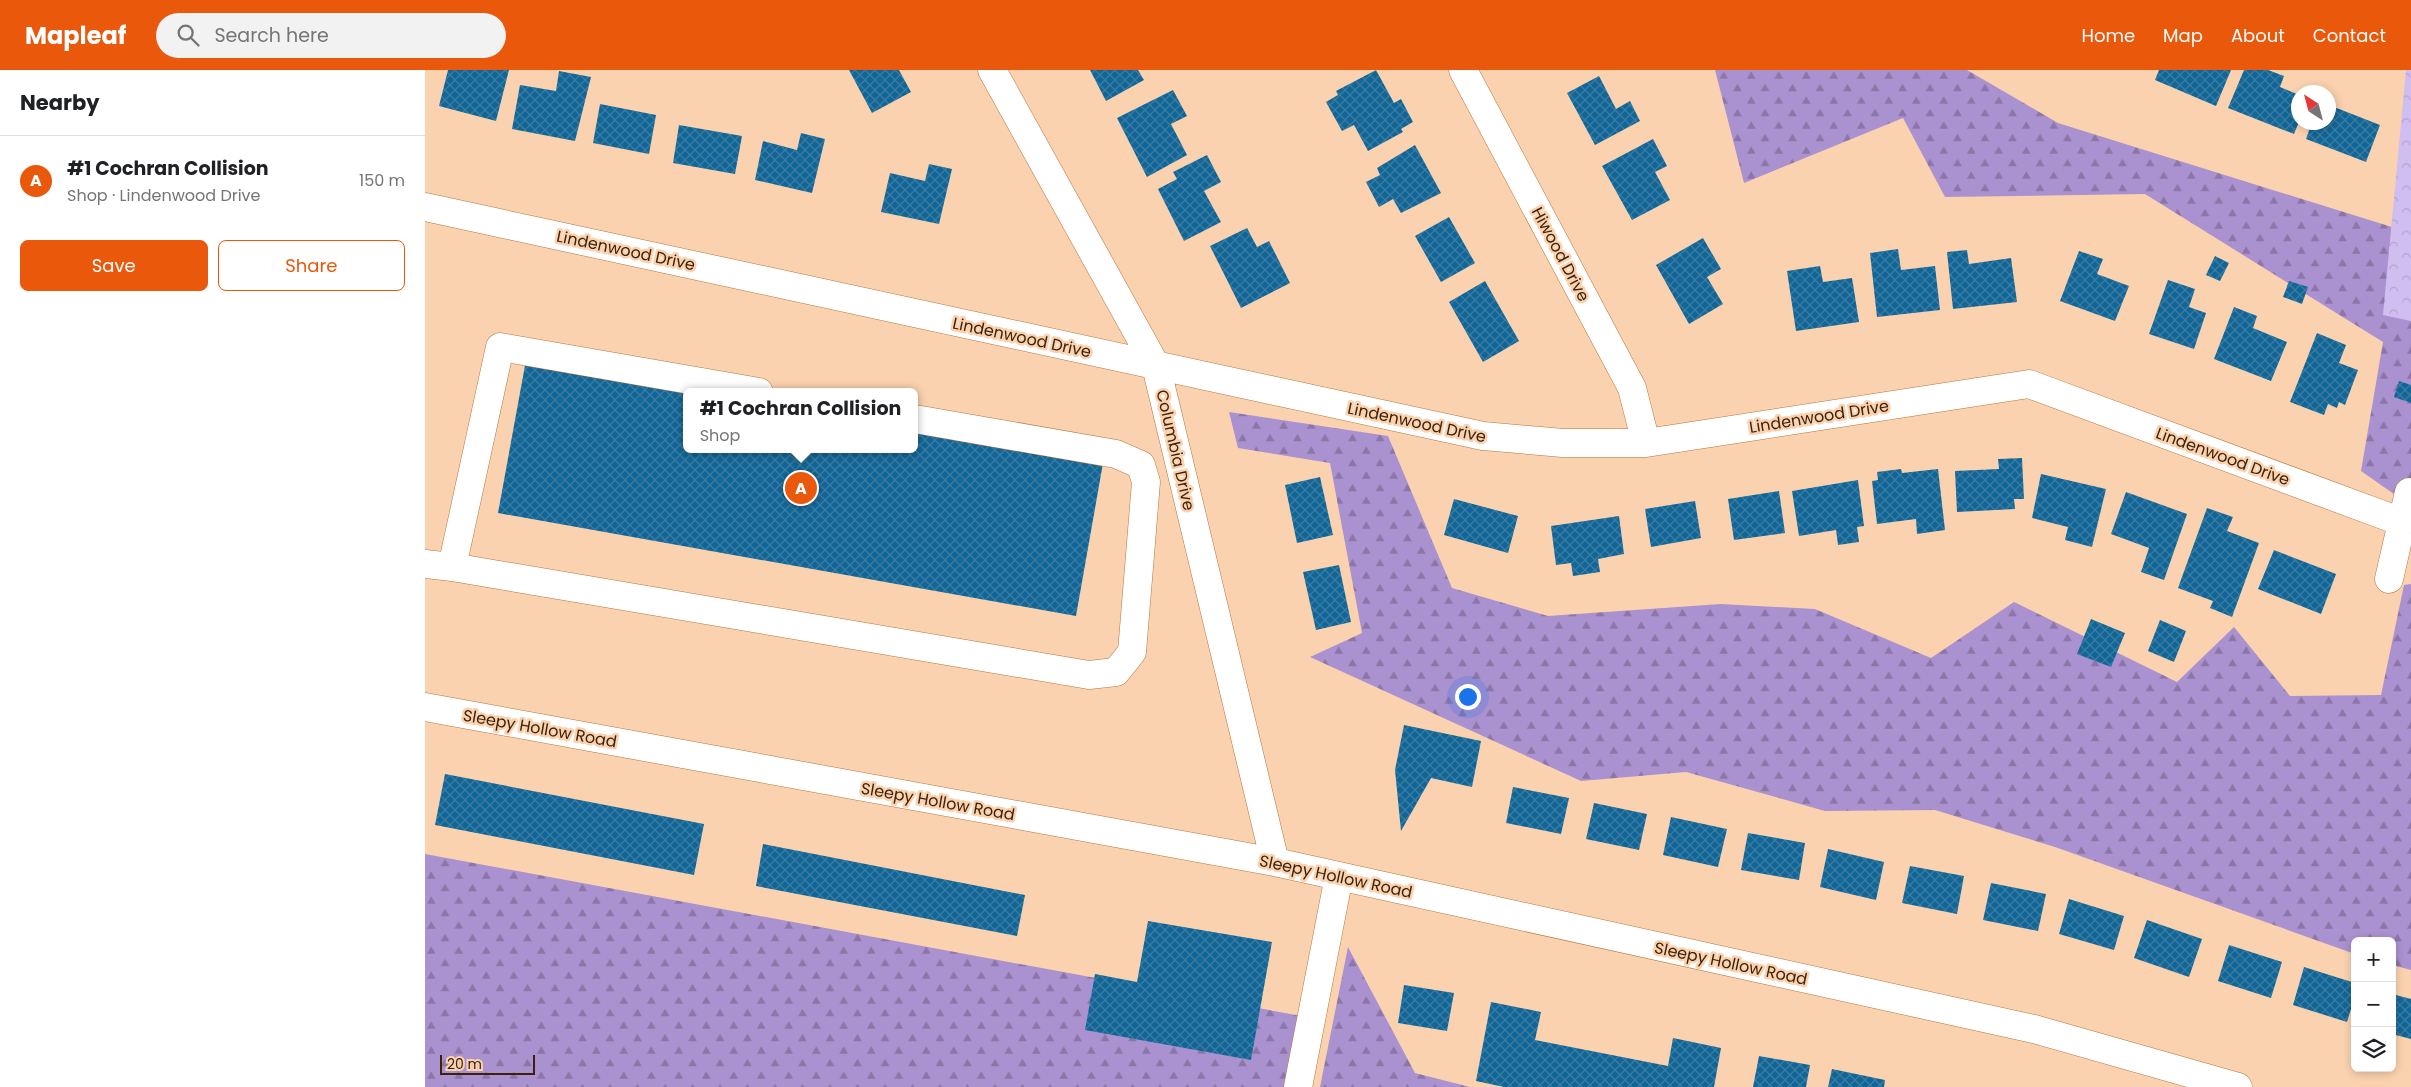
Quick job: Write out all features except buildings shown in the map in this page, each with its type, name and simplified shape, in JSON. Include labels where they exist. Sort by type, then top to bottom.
[{"type":"street","name":"Columbia Drive","points":[[992,70],[1156,366],[1275,862]]},
{"type":"street","name":"Hiwood Drive","points":[[1463,70],[1632,388],[1645,443]]},
{"type":"street","name":"Lindenwood Drive","points":[[425,206],[1483,436],[1563,443],[1645,443],[2029,384],[2402,522]]},
{"type":"street","points":[[452,567],[500,347],[736,388]]},
{"type":"street","points":[[425,564],[452,567],[1089,676],[1116,672],[1132,652],[1147,482],[1141,465],[1116,454],[918,420]]},
{"type":"street","points":[[1147,482],[1183,480]]},
{"type":"street","points":[[2389,579],[2409,492]]},
{"type":"street","name":"Sleepy Hollow Road","points":[[425,707],[1275,862],[2034,1029],[2238,1087]]},
{"type":"street","points":[[1297,1087],[1339,876]]},
{"type":"green space","points":[[1715,70],[1967,70],[2058,123],[2408,232],[2411,204],[2411,506],[2361,471],[2383,342],[2145,194],[1945,197],[1903,118],[1744,183]]},
{"type":"green space","points":[[2406,70],[2411,70],[2411,321],[2383,315]]},
{"type":"green space","points":[[1229,412],[1388,436],[1452,588],[1548,616],[1721,604],[1815,609],[1931,658],[2014,602],[2177,682],[2234,627],[2290,696],[2381,695],[2404,585],[2411,584],[2411,970],[2396,966],[2396,937],[2351,937],[2351,953],[2055,847],[1935,810],[1825,811],[1686,772],[1581,781],[1310,657],[1362,633],[1330,463],[1238,448]]},
{"type":"green space","points":[[425,854],[1312,1018],[1299,1087],[425,1087]]},
{"type":"green space","points":[[1348,947],[1415,1073],[1470,1087],[1320,1087]]},
{"type":"place","name":"#1 Cochran Collision","points":[[801,488]]}]
